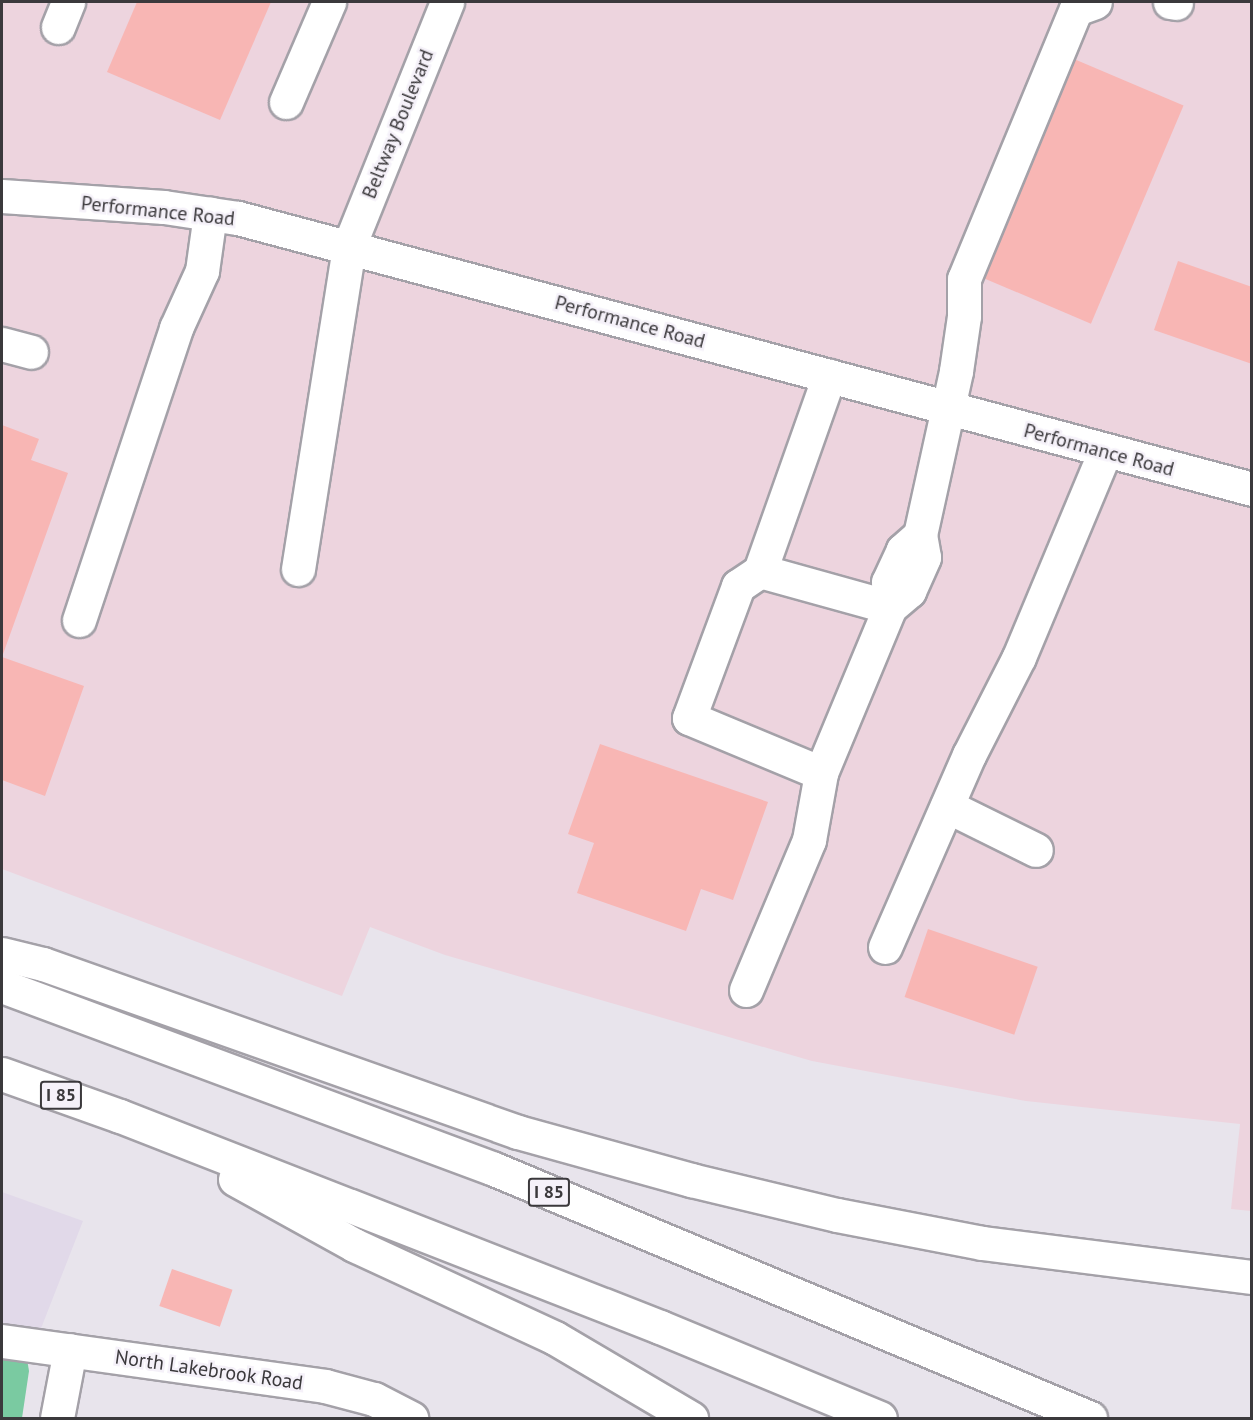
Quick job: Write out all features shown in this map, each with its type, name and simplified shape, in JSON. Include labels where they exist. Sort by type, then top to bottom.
[{"type":"main road","points":[[286,102],[329,2]]},
{"type":"main road","name":"Beltway Boulevard","points":[[298,569],[349,246],[447,2]]},
{"type":"main road","points":[[746,990],[809,840],[822,773],[890,607],[888,582],[903,550],[920,535],[964,316],[964,279],[1076,9],[1095,2]]},
{"type":"main road","name":"Performance Road","points":[[2,196],[210,214],[349,246],[1251,489]]},
{"type":"main road","points":[[78,620],[176,328],[202,271],[210,214]]},
{"type":"main road","points":[[822,773],[689,718],[738,586],[760,571],[830,376]]},
{"type":"main road","points":[[885,947],[947,806],[1019,657],[1105,451]]},
{"type":"main road","points":[[760,571],[890,607]]},
{"type":"main road","points":[[947,806],[1036,850]]},
{"type":"main road","points":[[2,954],[43,964],[518,1132],[691,1180],[837,1215],[982,1243],[1251,1277]]},
{"type":"main road","name":"I 85","points":[[2,986],[494,1169],[1090,1419]]},
{"type":"main road","name":"I 85","points":[[2,1074],[120,1116],[660,1327],[880,1419]]},
{"type":"main road","points":[[120,1116],[354,1245],[555,1338],[691,1419]]},
{"type":"main road","name":"North Lakebrook Road","points":[[2,1341],[325,1386],[374,1399],[411,1419]]},
{"type":"main road","points":[[57,1419],[70,1350]]},
{"type":"shaded area","points":[[2,2],[1251,2],[1251,1211],[1231,1209],[1240,1124],[1026,1101],[812,1061],[445,955],[370,927],[342,996],[2,869]]},
{"type":"shaded area","points":[[2,1192],[83,1221],[40,1331],[2,1350]]},
{"type":"green space","points":[[2,1350],[26,1353],[29,1371],[22,1418],[2,1418]]},
{"type":"building","points":[[137,2],[271,2],[220,120],[107,72]]},
{"type":"building","points":[[1074,59],[1184,105],[1091,324],[981,277]]},
{"type":"building","points":[[1178,261],[1252,287],[1252,364],[1154,330]]},
{"type":"building","points":[[2,425],[39,439],[31,460],[68,473],[2,657]]},
{"type":"building","points":[[2,657],[84,686],[45,796],[2,780]]},
{"type":"building","points":[[600,744],[768,802],[733,900],[701,889],[686,931],[577,893],[594,843],[568,834]]},
{"type":"building","points":[[928,929],[1038,967],[1014,1035],[905,997]]},
{"type":"building","points":[[172,1269],[233,1290],[220,1327],[159,1306]]}]
